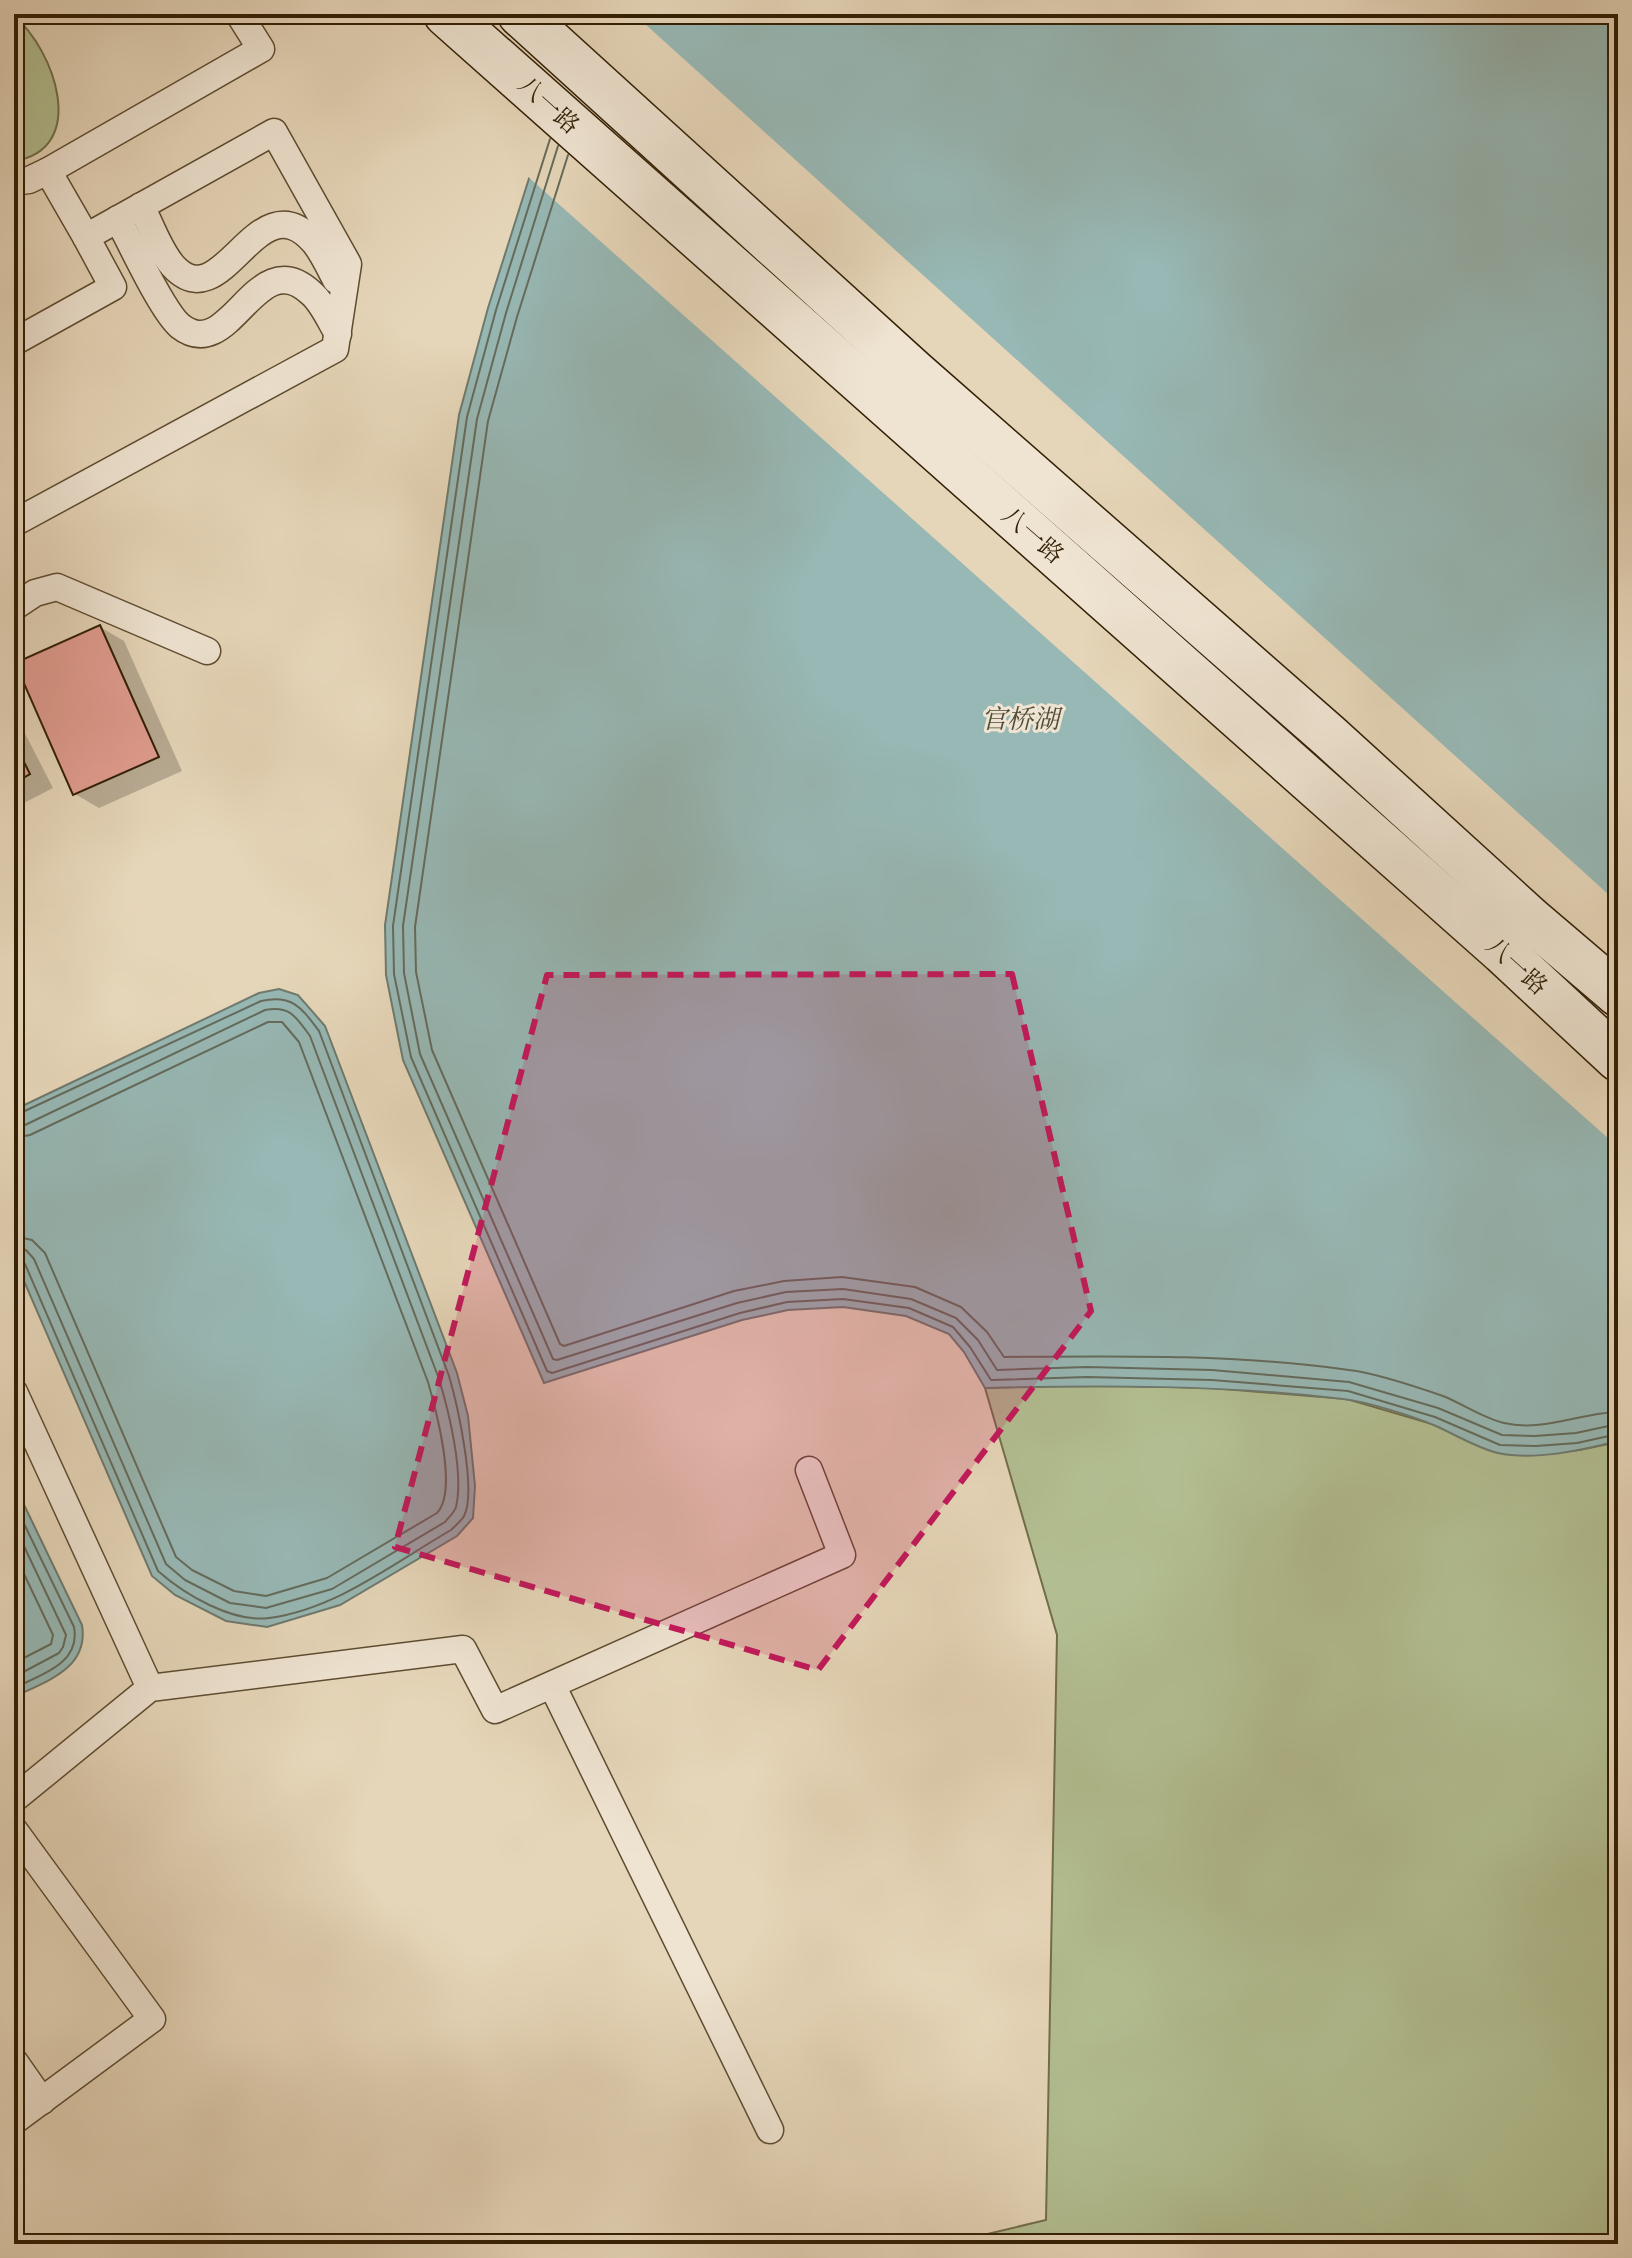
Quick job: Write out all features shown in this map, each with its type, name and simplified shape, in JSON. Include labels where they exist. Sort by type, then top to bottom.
[{"type":"main road","name":"八一路","points":[[446,14],[1503,952],[1618,1059]]},
{"type":"main road","name":"八一路","points":[[520,14],[902,361],[1618,994]]},
{"type":"lane","points":[[14,182],[29,180],[48,171],[261,49],[239,14]]},
{"type":"lane","points":[[14,523],[335,349],[348,264],[274,132],[86,237]]},
{"type":"lane","points":[[14,342],[113,287],[48,171]]},
{"type":"lane","points":[[141,206],[168,259],[185,275],[198,278],[212,276],[226,267],[264,229],[287,225],[314,243],[344,295]]},
{"type":"lane","points":[[118,219],[170,314],[186,330],[214,331],[228,322],[261,288],[288,280],[311,293],[338,334]]},
{"type":"lane","points":[[14,607],[35,593],[57,587],[207,651]]},
{"type":"lane","points":[[14,1392],[150,1688]]},
{"type":"lane","points":[[14,1799],[150,1688],[463,1649],[495,1710],[842,1555],[809,1470]]},
{"type":"lane","points":[[552,1685],[770,2130]]},
{"type":"lane","points":[[14,1830],[152,2019],[14,2121]]},
{"type":"lane","points":[[14,2061],[42,2101]]},
{"type":"highlighted area","points":[[1012,974],[1091,1311],[818,1670],[395,1547],[547,975]]},
{"type":"green space","points":[[14,16],[29,31],[52,73],[58,96],[58,119],[52,138],[37,153],[14,161]]},
{"type":"green space","points":[[1087,1385],[1212,1388],[1347,1399],[1432,1424],[1498,1453],[1536,1454],[1618,1442],[1618,2244],[945,2244],[1046,2220],[1057,1635],[985,1388]]},
{"type":"water","name":"官桥湖","points":[[581,14],[1618,14],[1618,1441],[1558,1453],[1512,1455],[1482,1448],[1403,1414],[1343,1399],[1164,1387],[985,1388],[964,1352],[949,1334],[906,1316],[843,1307],[788,1310],[742,1320],[544,1383],[403,1060],[386,975],[385,925],[459,415],[488,308]]},
{"type":"water","points":[[279,989],[298,995],[325,1026],[457,1373],[468,1416],[475,1486],[473,1518],[457,1536],[340,1605],[267,1627],[226,1621],[175,1595],[152,1576],[14,1258],[14,1110],[259,993]]},
{"type":"water","points":[[14,1484],[82,1625],[82,1640],[79,1653],[63,1672],[14,1697]]},
{"type":"pier","points":[[577,14],[634,14],[1618,903],[1618,1147],[526,175]]},
{"type":"building","points":[[100,625],[159,757],[73,795],[15,663]]},
{"type":"building","points":[[14,742],[30,774],[14,783]]}]
